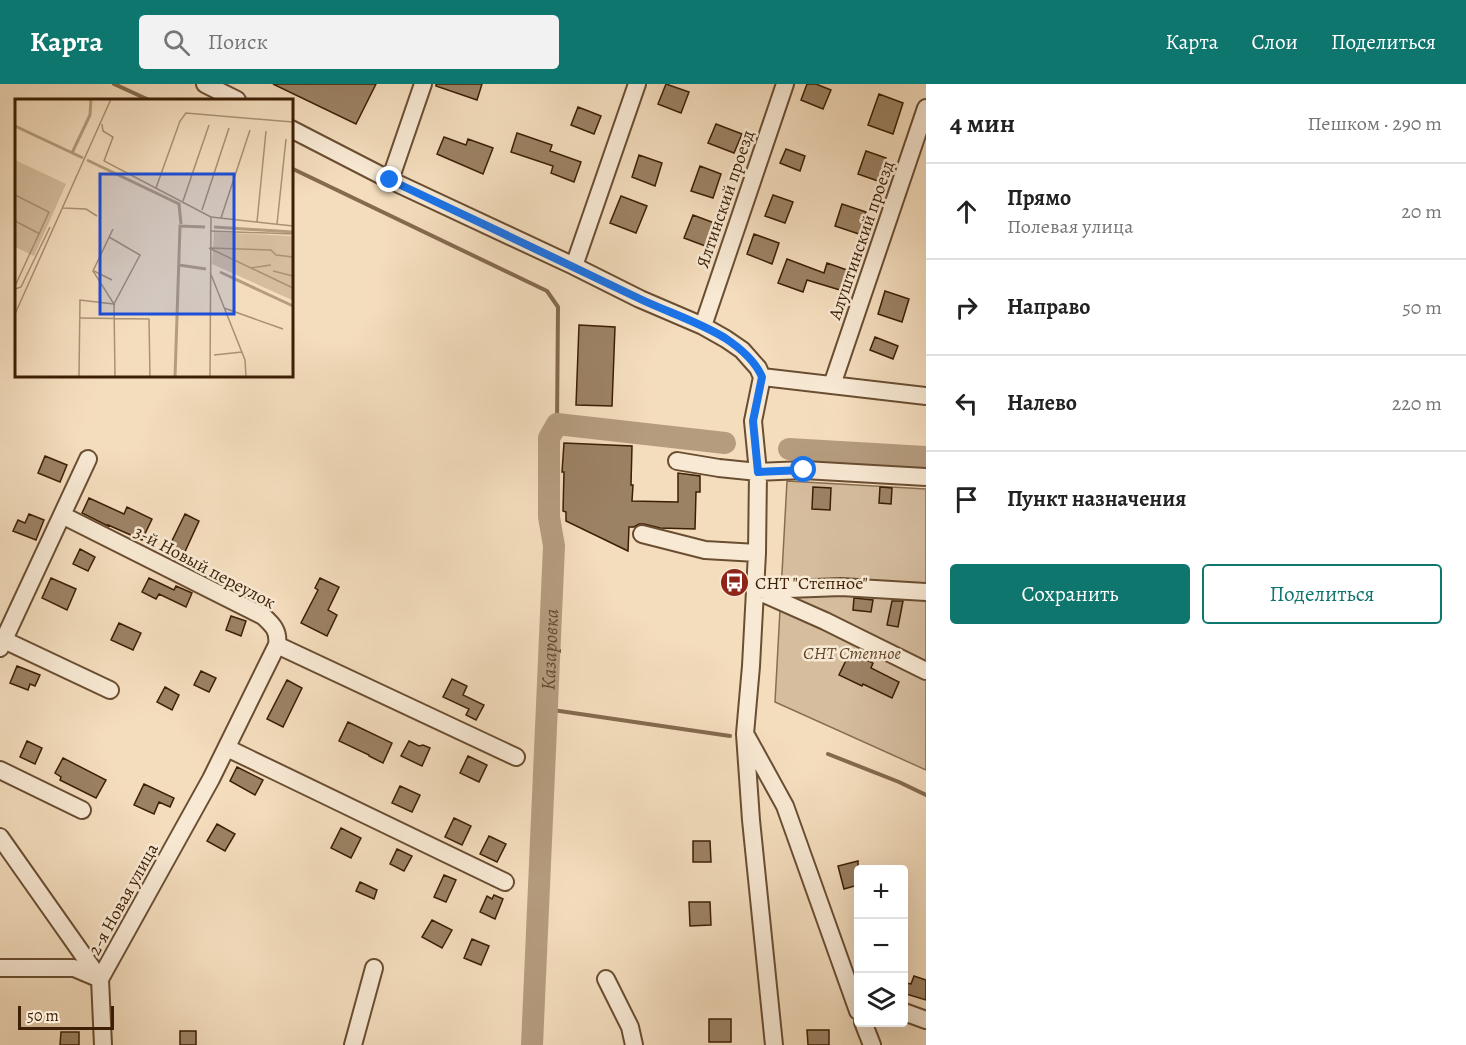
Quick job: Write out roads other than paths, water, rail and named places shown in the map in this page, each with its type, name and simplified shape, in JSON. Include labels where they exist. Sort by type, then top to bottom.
[{"type":"street","points":[[205,84],[235,99]]},
{"type":"street","points":[[390,180],[423,84]]},
{"type":"street","points":[[574,266],[637,84]]},
{"type":"street","name":"Ялтинский проезд","points":[[703,326],[785,84]]},
{"type":"street","name":"Алуштинский проезд","points":[[832,385],[926,108]]},
{"type":"street","points":[[292,130],[390,180],[640,299],[703,326],[742,350],[753,361],[762,377],[753,421],[758,472],[757,553],[745,734],[751,820],[774,1045]]},
{"type":"street","points":[[762,377],[926,396]]},
{"type":"street","points":[[88,459],[2,644],[110,690]]},
{"type":"street","points":[[677,460],[758,472],[804,470],[926,477]]},
{"type":"street","name":"3-й Новый переулок","points":[[62,515],[263,616],[276,629],[277,645]]},
{"type":"street","points":[[642,534],[705,550],[757,553]]},
{"type":"street","points":[[755,590],[841,587],[926,592]]},
{"type":"street","points":[[755,590],[825,621],[926,671]]},
{"type":"street","points":[[505,882],[227,748],[277,645],[516,757]]},
{"type":"street","points":[[745,734],[785,806],[854,995]]},
{"type":"street","name":"2-я Новая улица","points":[[103,1045],[100,979],[227,748]]},
{"type":"street","points":[[0,770],[82,810]]},
{"type":"street","points":[[0,837],[100,979]]},
{"type":"street","points":[[0,968],[74,968],[100,979]]},
{"type":"street","points":[[353,1045],[374,968]]},
{"type":"street","points":[[606,979],[630,1027],[634,1045]]},
{"type":"street","points":[[908,1014],[926,1020]]},
{"type":"street","points":[[865,1027],[872,1045]]},
{"type":"waterway","points":[[114,84],[147,99]]},
{"type":"waterway","points":[[292,168],[547,291],[558,307],[557,424]]},
{"type":"waterway","name":"Казаровка","points":[[532,1045],[554,546],[549,517],[549,438],[557,424],[725,443]]},
{"type":"waterway","name":"Казаровка","points":[[789,449],[926,457]]},
{"type":"waterway","points":[[546,709],[730,736]]},
{"type":"waterway","points":[[828,754],[926,795]]},
{"type":"place","name":"СНТ \"Степное\"","points":[[734,583]]},
{"type":"park label","name":"СНТ Степное","points":[[852,653]]}]
